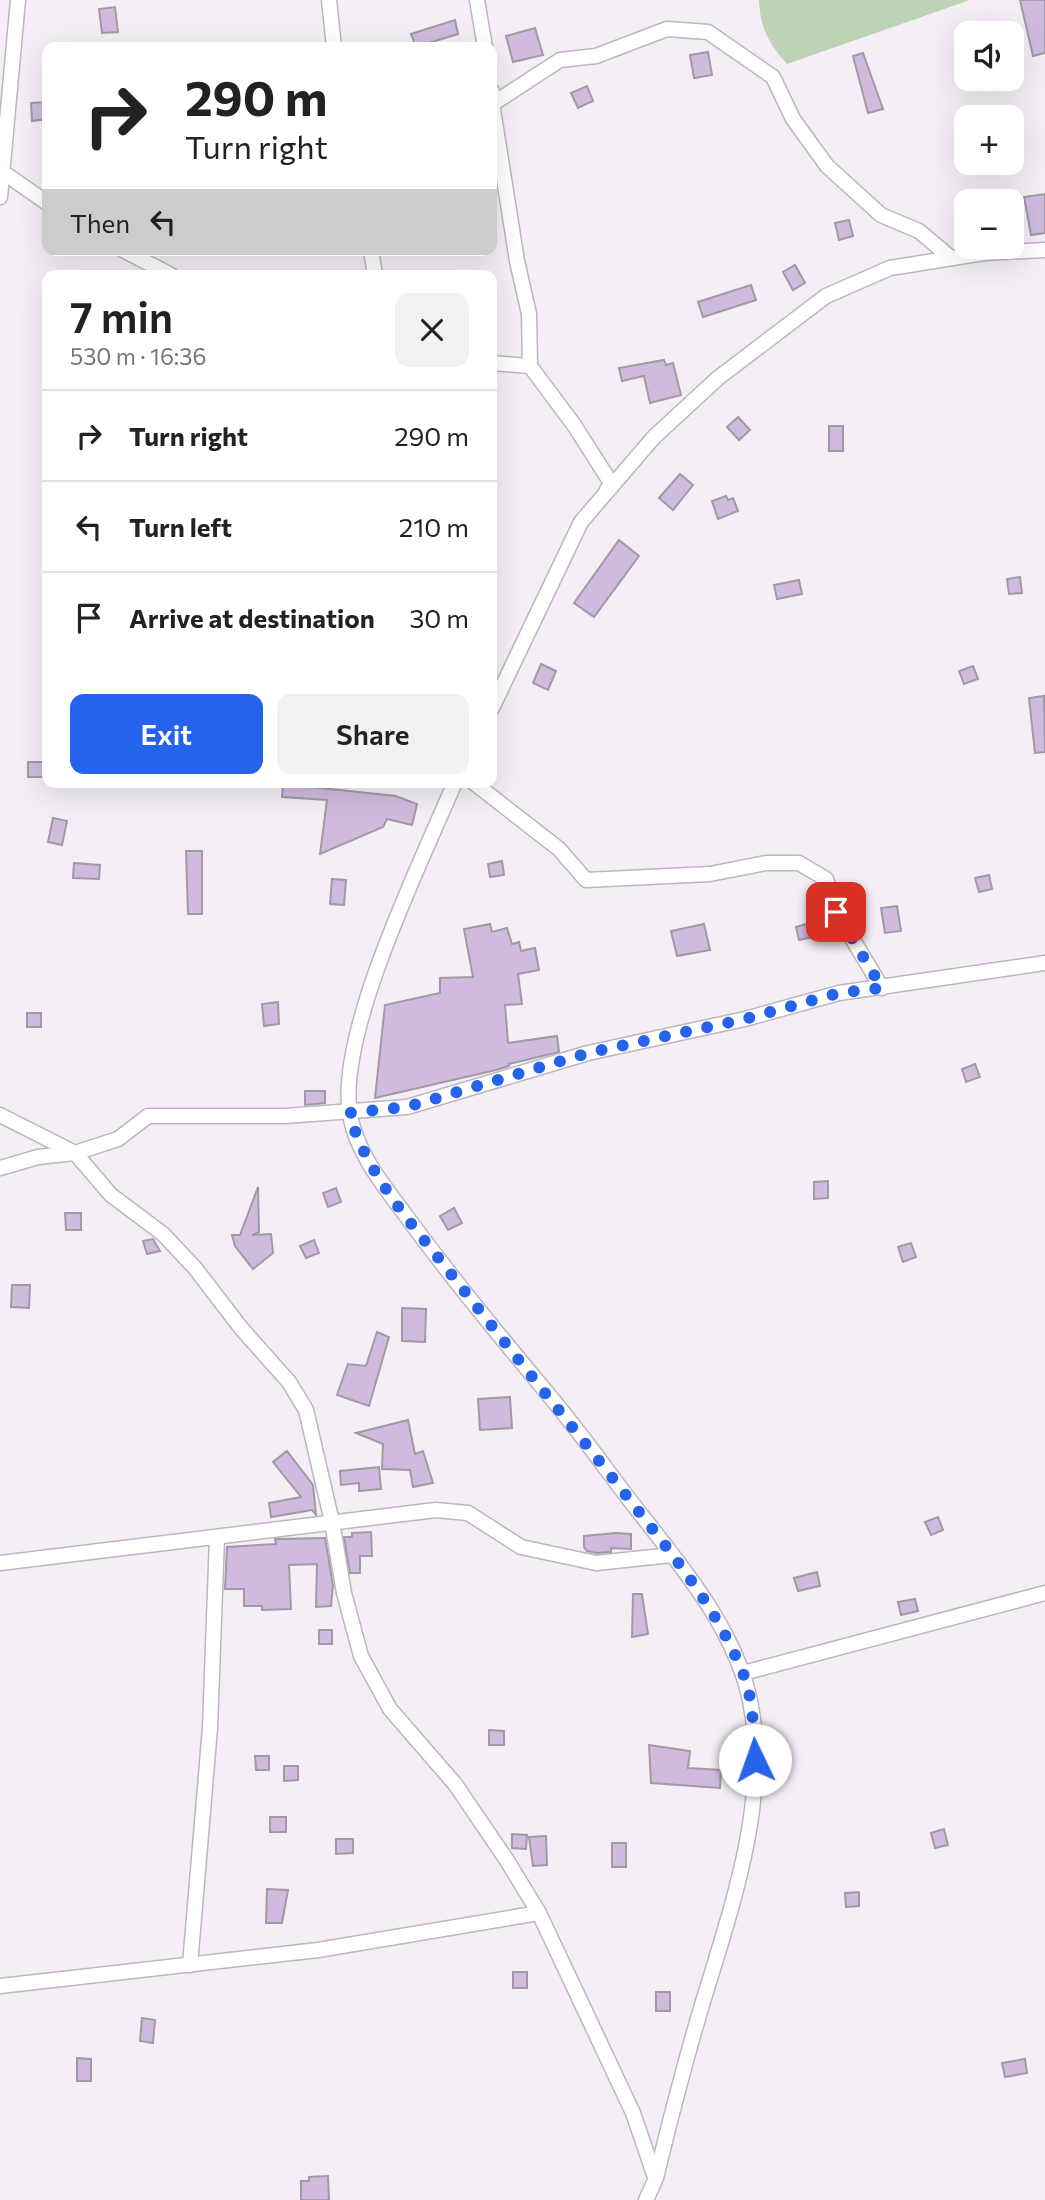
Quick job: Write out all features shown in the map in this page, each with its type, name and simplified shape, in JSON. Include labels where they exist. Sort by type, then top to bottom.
[{"type":"street","points":[[0,197],[18,0]]},
{"type":"street","points":[[328,0],[333,42]]},
{"type":"street","points":[[477,0],[484,42]]},
{"type":"street","points":[[497,96],[560,60],[596,56],[667,30],[708,32],[773,77],[793,119],[827,166],[881,215],[919,231],[951,258]]},
{"type":"street","points":[[497,131],[517,261],[530,314],[530,366],[574,425],[611,483],[497,681]]},
{"type":"street","points":[[1,170],[42,199]]},
{"type":"street","points":[[497,698],[581,522],[654,437],[718,378],[826,296],[890,268],[951,258],[1045,250]]},
{"type":"street","points":[[135,256],[161,270]]},
{"type":"street","points":[[497,363],[530,366]]},
{"type":"street","points":[[453,788],[374,978],[357,1037],[350,1081],[349,1113],[357,1139],[387,1189],[672,1555],[718,1623],[743,1673],[752,1709],[755,1760],[747,1846],[656,2178],[646,2200]]},
{"type":"street","points":[[481,788],[559,849],[586,880],[710,874],[766,863],[799,863],[827,878],[836,912],[882,988]]},
{"type":"street","points":[[0,1168],[38,1157],[75,1153],[118,1139],[148,1116],[349,1113],[407,1107],[588,1053],[745,1019],[839,993],[1045,963]]},
{"type":"street","points":[[0,1115],[75,1153],[111,1195],[163,1234],[195,1268],[241,1328],[289,1382],[306,1410],[332,1522],[344,1593],[361,1656],[390,1709],[454,1784],[506,1859],[539,1913],[634,2113],[656,2178]]},
{"type":"street","points":[[0,1563],[436,1510],[468,1513],[521,1547],[596,1563],[672,1555]]},
{"type":"street","points":[[190,1965],[209,1728],[217,1537]]},
{"type":"street","points":[[743,1673],[1045,1593]]},
{"type":"street","points":[[0,1986],[318,1950],[539,1913]]},
{"type":"green space","points":[[759,0],[970,0],[787,64],[767,35],[761,19]]},
{"type":"building","points":[[1020,0],[1045,0],[1045,53],[1033,56]]},
{"type":"building","points":[[115,7],[118,32],[102,33],[99,9]]},
{"type":"building","points":[[455,20],[458,34],[432,42],[414,42],[411,34]]},
{"type":"building","points":[[535,28],[543,55],[513,62],[506,36]]},
{"type":"building","points":[[708,52],[712,75],[694,78],[690,55]]},
{"type":"building","points":[[863,53],[883,109],[868,113],[853,56]]},
{"type":"building","points":[[587,86],[593,101],[578,108],[571,93]]},
{"type":"building","points":[[42,102],[42,120],[32,121],[31,103]]},
{"type":"building","points":[[1045,194],[1045,233],[1031,235],[1024,197]]},
{"type":"building","points":[[849,220],[853,236],[839,240],[835,223]]},
{"type":"building","points":[[795,265],[805,283],[793,290],[783,272]]},
{"type":"building","points":[[751,285],[756,300],[703,317],[698,302]]},
{"type":"building","points":[[664,360],[666,365],[673,363],[681,395],[650,403],[644,376],[622,381],[619,368]]},
{"type":"building","points":[[738,417],[750,430],[739,440],[727,427]]},
{"type":"building","points":[[829,426],[843,426],[843,451],[829,451]]},
{"type":"building","points":[[680,474],[693,485],[673,510],[659,498]]},
{"type":"building","points":[[726,496],[728,500],[733,498],[738,511],[718,519],[712,501]]},
{"type":"building","points":[[619,540],[639,556],[594,617],[574,603]]},
{"type":"building","points":[[1020,577],[1022,593],[1009,594],[1007,579]]},
{"type":"building","points":[[799,580],[802,594],[777,599],[774,585]]},
{"type":"building","points":[[541,664],[556,671],[548,690],[533,683]]},
{"type":"building","points":[[973,666],[978,679],[964,684],[959,671]]},
{"type":"building","points":[[1044,696],[1045,752],[1035,753],[1029,698]]},
{"type":"building","points":[[28,762],[42,762],[42,777],[28,777]]},
{"type":"building","points":[[283,788],[321,788],[396,796],[417,804],[412,825],[387,819],[383,827],[320,854],[327,800],[282,797]]},
{"type":"building","points":[[53,818],[67,821],[62,845],[48,842]]},
{"type":"building","points":[[186,851],[202,851],[202,914],[188,914]]},
{"type":"building","points":[[502,861],[504,875],[490,877],[488,864]]},
{"type":"building","points":[[74,863],[100,865],[99,879],[73,878]]},
{"type":"building","points":[[989,875],[992,889],[979,892],[975,878]]},
{"type":"building","points":[[332,879],[346,880],[344,905],[330,904]]},
{"type":"building","points":[[897,906],[901,931],[885,933],[881,908]]},
{"type":"building","points":[[810,923],[813,937],[799,940],[796,927]]},
{"type":"building","points":[[490,924],[492,932],[507,928],[512,944],[519,942],[521,951],[535,948],[539,970],[518,974],[522,1004],[505,1005],[508,1043],[557,1036],[559,1052],[509,1064],[496,1070],[375,1098],[385,1005],[440,993],[440,978],[473,977],[464,929]]},
{"type":"building","points":[[704,924],[710,950],[677,956],[671,931]]},
{"type":"building","points":[[278,1002],[279,1024],[264,1026],[262,1004]]},
{"type":"building","points":[[27,1013],[41,1013],[41,1027],[27,1027]]},
{"type":"building","points":[[975,1064],[980,1077],[966,1082],[962,1069]]},
{"type":"building","points":[[305,1091],[325,1091],[325,1103],[305,1105]]},
{"type":"building","points":[[828,1181],[828,1198],[814,1199],[814,1182]]},
{"type":"building","points":[[258,1187],[259,1232],[252,1235],[271,1234],[273,1253],[253,1269],[235,1246],[232,1235],[240,1235]]},
{"type":"building","points":[[336,1188],[341,1202],[328,1207],[323,1193]]},
{"type":"building","points":[[454,1208],[462,1223],[448,1230],[440,1216]]},
{"type":"building","points":[[65,1213],[81,1213],[81,1230],[66,1230]]},
{"type":"building","points":[[153,1239],[160,1251],[147,1254],[143,1241]]},
{"type":"building","points":[[314,1240],[319,1253],[306,1258],[300,1246]]},
{"type":"building","points":[[911,1243],[916,1257],[903,1262],[898,1247]]},
{"type":"building","points":[[12,1285],[30,1285],[29,1308],[11,1307]]},
{"type":"building","points":[[402,1308],[426,1309],[425,1342],[402,1341]]},
{"type":"building","points":[[377,1332],[389,1337],[369,1406],[337,1395],[348,1364],[366,1366]]},
{"type":"building","points":[[510,1397],[512,1428],[480,1430],[478,1399]]},
{"type":"building","points":[[408,1420],[415,1454],[423,1451],[433,1483],[413,1487],[410,1470],[382,1469],[383,1444],[356,1433]]},
{"type":"building","points":[[287,1451],[313,1485],[316,1515],[312,1510],[271,1517],[269,1503],[301,1497],[273,1462]]},
{"type":"building","points":[[379,1467],[381,1489],[359,1491],[359,1483],[341,1485],[340,1471]]},
{"type":"building","points":[[938,1517],[943,1530],[931,1535],[925,1522]]},
{"type":"building","points":[[371,1532],[372,1556],[360,1556],[360,1573],[350,1573],[344,1537],[352,1537],[352,1533]]},
{"type":"building","points":[[631,1534],[631,1549],[611,1548],[611,1552],[597,1553],[587,1551],[584,1547],[584,1536]]},
{"type":"building","points":[[325,1538],[333,1585],[331,1606],[316,1607],[317,1564],[289,1565],[291,1609],[262,1610],[262,1606],[244,1606],[244,1589],[225,1589],[227,1547],[276,1544],[275,1539]]},
{"type":"building","points":[[817,1572],[820,1586],[798,1591],[794,1578]]},
{"type":"building","points":[[633,1594],[642,1594],[648,1634],[632,1637]]},
{"type":"building","points":[[915,1599],[918,1611],[901,1615],[898,1602]]},
{"type":"building","points":[[319,1630],[332,1630],[332,1644],[319,1644]]},
{"type":"building","points":[[489,1730],[504,1731],[504,1745],[489,1745]]},
{"type":"building","points":[[649,1745],[690,1751],[688,1768],[721,1770],[720,1788],[651,1783]]},
{"type":"building","points":[[255,1756],[269,1756],[269,1770],[256,1770]]},
{"type":"building","points":[[284,1766],[298,1766],[298,1780],[284,1781]]},
{"type":"building","points":[[270,1817],[286,1817],[286,1832],[270,1832]]},
{"type":"building","points":[[944,1829],[948,1845],[935,1848],[931,1833]]},
{"type":"building","points":[[512,1834],[527,1835],[526,1849],[512,1848]]},
{"type":"building","points":[[546,1836],[547,1865],[533,1866],[529,1837]]},
{"type":"building","points":[[336,1839],[353,1839],[353,1853],[336,1854]]},
{"type":"building","points":[[612,1843],[626,1843],[626,1867],[612,1867]]},
{"type":"building","points":[[267,1889],[288,1890],[282,1923],[266,1923]]},
{"type":"building","points":[[859,1892],[859,1906],[846,1907],[845,1893]]},
{"type":"building","points":[[513,1972],[527,1972],[527,1988],[513,1988]]},
{"type":"building","points":[[656,1992],[670,1992],[670,2011],[656,2011]]},
{"type":"building","points":[[142,2018],[155,2020],[153,2043],[140,2041]]},
{"type":"building","points":[[77,2058],[91,2059],[91,2081],[77,2081]]},
{"type":"building","points":[[1025,2059],[1027,2073],[1005,2077],[1002,2063]]},
{"type":"building","points":[[328,2176],[329,2200],[301,2200],[301,2181],[309,2181],[309,2177]]},
{"type":"route","points":[[755,1760],[752,1709],[743,1673],[718,1623],[672,1555],[556,1404],[425,1241],[372,1169],[357,1139],[349,1113],[407,1107],[588,1053],[671,1037],[839,993],[882,988],[836,912]]}]
